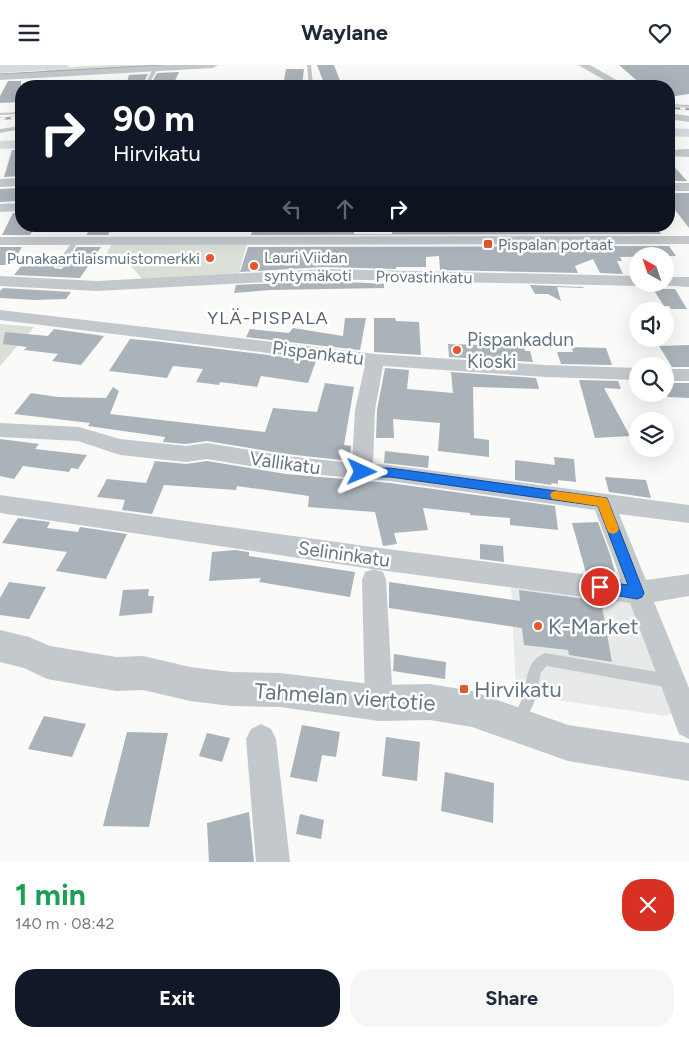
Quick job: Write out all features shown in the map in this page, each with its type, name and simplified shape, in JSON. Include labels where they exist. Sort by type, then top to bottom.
[{"type":"main road","points":[[0,69],[64,65]]},
{"type":"main road","points":[[675,132],[689,133]]},
{"type":"main road","points":[[0,145],[15,144]]},
{"type":"street","points":[[0,77],[213,65]]},
{"type":"street","points":[[583,65],[611,80]]},
{"type":"street","points":[[675,117],[689,119]]},
{"type":"street","points":[[675,153],[689,153]]},
{"type":"street","points":[[0,183],[15,182]]},
{"type":"street","points":[[675,187],[689,187]]},
{"type":"street","points":[[0,208],[15,207]]},
{"type":"street","points":[[0,241],[689,240]]},
{"type":"street","points":[[323,274],[324,241]]},
{"type":"street","name":"Provastinkatu","points":[[0,281],[97,285],[204,282],[323,274],[629,281]]},
{"type":"street","points":[[674,282],[689,282]]},
{"type":"street","name":"Pispankatu","points":[[0,315],[375,360],[546,371],[629,374]]},
{"type":"street","points":[[362,472],[365,410],[375,360]]},
{"type":"street","points":[[674,375],[689,375]]},
{"type":"street","name":"Vallikatu","points":[[0,430],[79,434],[120,447],[186,454],[207,451],[286,464],[390,473],[689,514]]},
{"type":"street","points":[[603,502],[689,724]]},
{"type":"street","name":"Selininkatu","points":[[0,504],[372,559],[637,593],[689,585]]},
{"type":"street","points":[[374,580],[379,703]]},
{"type":"street","name":"Tahmelan viertotie","points":[[0,647],[29,653],[46,662],[116,674],[143,673],[190,684],[231,689],[280,690],[379,703],[430,702],[472,709],[568,743],[689,761]]},
{"type":"street","points":[[261,739],[273,862]]},
{"type":"lane","points":[[309,65],[310,80]]},
{"type":"lane","points":[[149,80],[156,68]]},
{"type":"lane","points":[[675,105],[689,106]]},
{"type":"lane","points":[[0,114],[15,113]]},
{"type":"lane","points":[[0,131],[15,130]]},
{"type":"lane","points":[[59,265],[76,241]]},
{"type":"lane","points":[[516,726],[529,698],[535,669],[545,659],[674,682]]},
{"type":"shaded area","points":[[109,65],[191,65],[45,73],[47,68]]},
{"type":"shaded area","points":[[247,243],[238,277],[144,281],[131,266],[99,266],[112,244]]},
{"type":"shaded area","points":[[0,324],[34,327],[0,366]]},
{"type":"shaded area","points":[[511,584],[630,602],[674,713],[666,716],[516,694]]},
{"type":"building","points":[[317,65],[334,65],[340,80],[323,80]]},
{"type":"building","points":[[619,65],[689,65],[689,94],[675,96],[675,80],[636,80]]},
{"type":"building","points":[[286,69],[304,69],[303,80],[284,80]]},
{"type":"building","points":[[179,72],[175,80],[153,80],[157,73]]},
{"type":"building","points":[[148,74],[145,80],[128,80],[129,75]]},
{"type":"building","points":[[8,81],[15,81],[15,102],[0,103],[0,96]]},
{"type":"building","points":[[12,150],[15,150],[15,176],[4,177]]},
{"type":"building","points":[[675,168],[687,181],[675,181]]},
{"type":"building","points":[[15,188],[15,201],[0,202],[0,189]]},
{"type":"building","points":[[675,193],[689,193],[689,228],[675,210]]},
{"type":"building","points":[[13,213],[15,213],[15,232],[32,232],[30,235],[2,235]]},
{"type":"building","points":[[88,232],[110,232],[108,235],[86,235]]},
{"type":"building","points":[[252,232],[392,234],[392,232],[660,232],[661,234],[251,235]]},
{"type":"building","points":[[669,246],[670,247],[629,247],[629,257],[620,257],[622,261],[617,261],[623,274],[600,273],[593,259],[575,266],[578,273],[440,270],[439,256],[426,257],[426,267],[396,267],[396,269],[323,267],[240,272],[248,247]]},
{"type":"building","points":[[0,247],[22,247],[11,265],[0,265]]},
{"type":"building","points":[[77,247],[101,247],[80,278],[14,275],[22,265],[54,263],[54,268],[62,269]]},
{"type":"building","points":[[323,281],[389,284],[384,284],[384,288],[270,290],[234,293],[236,285]]},
{"type":"building","points":[[530,285],[584,288],[557,287],[561,301],[548,294],[535,294]]},
{"type":"building","points":[[3,288],[71,292],[66,299],[0,298],[0,291]]},
{"type":"building","points":[[675,289],[687,309],[674,309],[674,302],[661,302],[656,293],[674,293]]},
{"type":"building","points":[[345,318],[366,318],[360,350],[246,337],[250,329],[289,333],[293,328],[343,336]]},
{"type":"building","points":[[374,318],[395,318],[396,321],[419,322],[421,355],[374,352]]},
{"type":"building","points":[[54,329],[104,336],[81,365],[52,361],[58,354],[24,350],[27,347],[3,344],[5,332],[48,336]]},
{"type":"building","points":[[130,339],[316,361],[308,383],[261,376],[257,387],[220,382],[219,385],[196,382],[203,369],[173,366],[167,378],[109,371]]},
{"type":"building","points":[[448,344],[524,346],[525,351],[530,351],[533,362],[449,357]]},
{"type":"building","points":[[689,345],[689,367],[674,367],[674,357],[666,357],[660,347]]},
{"type":"building","points":[[571,347],[606,348],[612,365],[561,364],[557,352],[573,352]]},
{"type":"building","points":[[385,368],[409,370],[407,389],[453,393],[451,372],[536,378],[539,389],[473,387],[474,438],[489,440],[489,457],[438,451],[440,423],[393,419],[394,438],[376,438],[377,410]]},
{"type":"building","points":[[579,380],[618,381],[621,389],[604,388],[629,436],[595,438]]},
{"type":"building","points":[[325,383],[354,387],[344,445],[351,446],[350,461],[286,454],[207,441],[186,444],[163,442],[165,437],[88,426],[90,423],[14,414],[31,393],[58,397],[106,398],[113,387],[119,391],[110,414],[265,432],[273,408],[317,412]]},
{"type":"building","points":[[674,383],[689,383],[689,398],[674,397]]},
{"type":"building","points":[[0,439],[39,444],[35,449],[87,455],[78,469],[71,468],[69,472],[23,466],[14,479],[0,476]]},
{"type":"building","points":[[385,451],[429,456],[428,468],[384,463]]},
{"type":"building","points":[[554,457],[574,459],[576,482],[558,480],[558,484],[551,483],[552,485],[515,480],[515,460],[555,465]]},
{"type":"building","points":[[155,461],[186,464],[207,461],[286,474],[390,483],[555,506],[558,530],[510,525],[510,518],[470,515],[470,513],[423,508],[428,530],[394,533],[397,544],[383,546],[375,512],[308,507],[309,496],[237,486],[236,490],[164,485],[152,514],[122,510],[125,500],[97,497],[107,479],[146,483]]},
{"type":"building","points":[[605,477],[646,480],[651,498],[609,492]]},
{"type":"building","points":[[18,518],[50,522],[47,528],[78,532],[80,527],[127,534],[106,579],[56,571],[67,552],[2,543]]},
{"type":"building","points":[[598,522],[616,576],[586,573],[572,523]]},
{"type":"building","points":[[480,544],[503,546],[504,562],[480,559]]},
{"type":"building","points":[[235,550],[249,552],[249,556],[355,572],[350,597],[259,582],[261,578],[209,581],[212,552]]},
{"type":"building","points":[[9,582],[46,587],[29,619],[0,615],[0,598]]},
{"type":"building","points":[[389,582],[520,601],[519,590],[601,601],[612,662],[569,655],[568,650],[524,645],[522,628],[389,608]]},
{"type":"building","points":[[149,589],[148,596],[154,596],[152,613],[119,616],[123,590]]},
{"type":"building","points":[[394,654],[446,662],[445,679],[393,671]]},
{"type":"building","points":[[44,716],[86,724],[72,757],[28,749]]},
{"type":"building","points":[[302,725],[340,732],[336,757],[322,755],[317,782],[290,777]]},
{"type":"building","points":[[127,732],[168,733],[149,827],[103,826]]},
{"type":"building","points":[[207,733],[230,738],[222,762],[199,756]]},
{"type":"building","points":[[386,737],[420,742],[417,781],[382,776]]},
{"type":"building","points":[[445,772],[494,783],[493,823],[441,811]]},
{"type":"building","points":[[249,812],[254,862],[209,862],[207,823]]},
{"type":"building","points":[[300,814],[324,820],[321,839],[296,834]]},
{"type":"tram line","points":[[0,74],[162,65]]},
{"type":"railway","points":[[675,108],[689,109]]},
{"type":"railway","points":[[0,119],[15,118]]},
{"type":"slow traffic","points":[[556,495],[603,502],[613,529]]},
{"type":"place","name":"Pispalan portaat","points":[[488,244]]},
{"type":"place","name":"Punakaartilaismuistomerkki","points":[[210,258]]},
{"type":"place","name":"Lauri Viidan syntymäkoti","points":[[254,266]]},
{"type":"place","name":"Pispankadun Kioski","points":[[457,350]]},
{"type":"place","name":"K-Market","points":[[538,626]]},
{"type":"place","name":"Hirvikatu","points":[[464,689]]},
{"type":"district","name":"YLÄ-PISPALA","points":[[268,318]]},
{"type":"route","points":[[362,472],[390,473],[603,502],[637,593],[600,587]]}]
